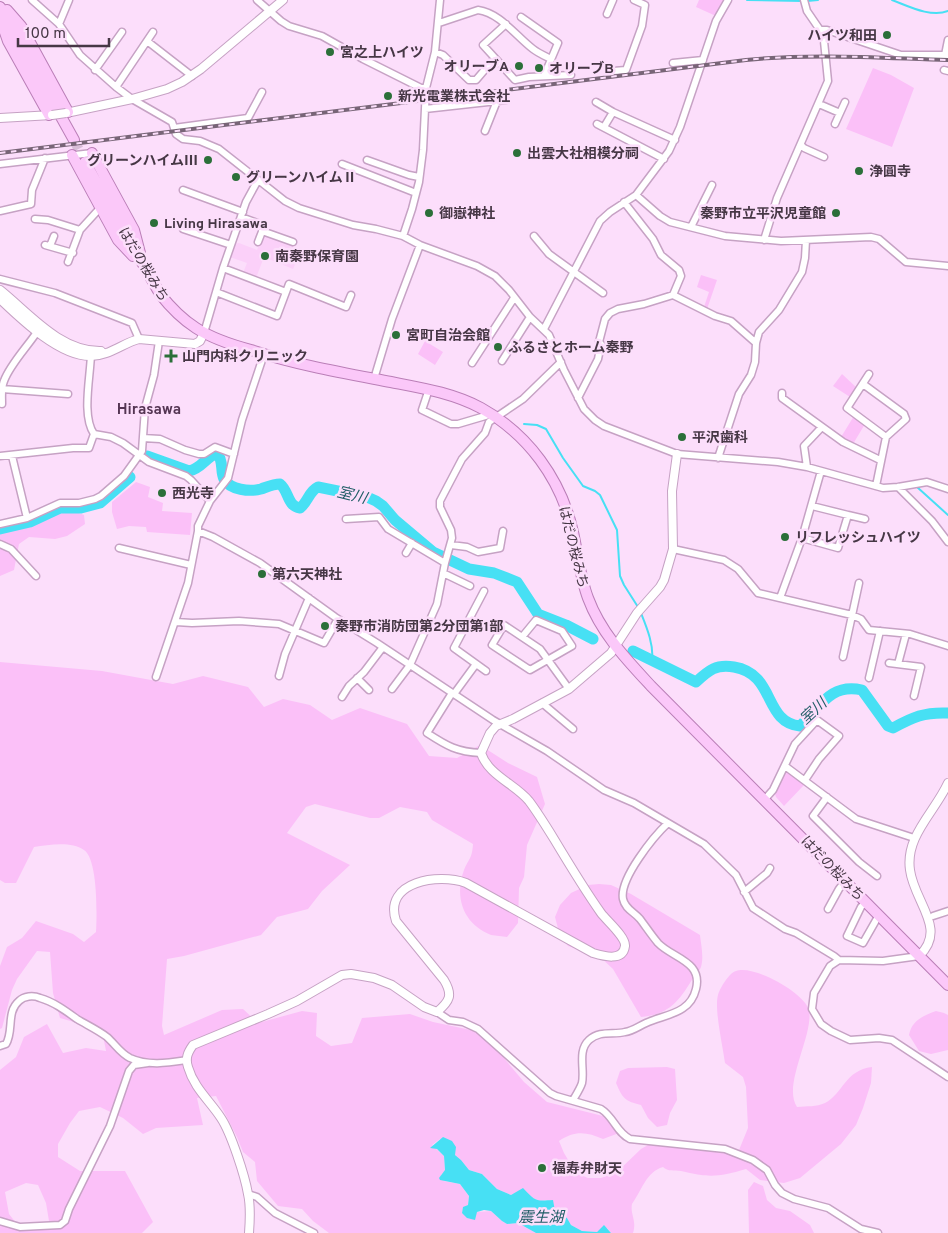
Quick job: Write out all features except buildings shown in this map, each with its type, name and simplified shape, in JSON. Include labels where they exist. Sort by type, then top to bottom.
[{"type":"main road","points":[[0,6],[3,6],[21,26],[67,112]]},
{"type":"main road","points":[[0,6],[74,140]]},
{"type":"main road","points":[[0,18],[8,41],[51,115]]},
{"type":"main road","points":[[72,155],[118,240],[142,263]]},
{"type":"main road","points":[[88,157],[134,230],[142,263]]},
{"type":"main road","name":"はだの桜みち","points":[[142,263],[170,307],[183,319],[204,333],[224,342],[305,365],[429,389],[469,402],[494,416],[525,441],[539,456],[553,478],[567,510],[587,597],[604,631],[616,647],[651,686],[948,985]]},
{"type":"street","points":[[32,0],[59,24],[80,55],[116,87],[132,99],[172,122],[176,134],[183,139],[200,141],[219,149],[291,205],[352,225],[402,236],[420,245],[477,266],[495,276],[510,290],[514,298],[530,317],[551,338],[584,409],[594,420],[604,426],[677,454],[778,462],[807,467],[883,488],[927,482],[948,489]]},
{"type":"street","points":[[257,0],[289,26],[322,36],[380,68],[421,88],[426,88]]},
{"type":"street","points":[[402,236],[416,193],[419,177],[423,150],[426,88],[435,52],[440,0]]},
{"type":"street","points":[[607,14],[613,0]]},
{"type":"street","points":[[613,72],[626,70],[642,26],[646,5],[634,0]]},
{"type":"street","points":[[544,329],[600,221],[636,195],[664,159],[674,140],[716,21],[728,0]]},
{"type":"street","points":[[764,240],[777,198],[828,81],[824,41],[820,30],[807,11],[804,0]]},
{"type":"street","points":[[59,24],[68,1]]},
{"type":"street","points":[[0,118],[51,115],[132,99],[167,89],[192,76],[281,1]]},
{"type":"street","points":[[439,23],[478,10],[484,11],[506,24],[534,50],[550,59]]},
{"type":"street","points":[[521,17],[558,43],[566,46]]},
{"type":"street","points":[[506,24],[483,46],[515,80],[570,75]]},
{"type":"street","points":[[820,30],[827,30],[901,54],[946,55],[948,40]]},
{"type":"street","points":[[95,70],[122,32]]},
{"type":"street","points":[[116,87],[153,32]]},
{"type":"street","points":[[147,41],[192,76]]},
{"type":"street","points":[[544,76],[558,43]]},
{"type":"street","points":[[435,52],[443,56],[468,80],[476,80],[494,59]]},
{"type":"street","points":[[673,64],[703,60]]},
{"type":"street","points":[[174,128],[248,118],[262,92]]},
{"type":"street","points":[[425,109],[506,100]]},
{"type":"street","points":[[485,131],[497,101]]},
{"type":"street","points":[[596,102],[613,112],[674,140]]},
{"type":"street","points":[[835,124],[845,102]]},
{"type":"street","points":[[819,104],[840,113]]},
{"type":"street","points":[[604,127],[613,112]]},
{"type":"street","points":[[597,124],[664,159]]},
{"type":"street","points":[[800,145],[824,157]]},
{"type":"street","points":[[0,164],[72,155],[88,157]]},
{"type":"street","points":[[0,211],[31,204],[32,190],[46,158]]},
{"type":"street","points":[[367,160],[380,162],[409,175],[419,177]]},
{"type":"street","points":[[342,164],[387,184],[416,193]]},
{"type":"street","points":[[0,299],[39,329],[91,353],[139,339],[195,344],[200,341],[204,333],[223,268],[246,202],[258,180]]},
{"type":"street","points":[[690,227],[712,185]]},
{"type":"street","points":[[183,190],[212,198],[263,225],[258,242]]},
{"type":"street","points":[[636,195],[660,216],[670,222],[725,236],[764,240],[806,240],[871,236],[879,239],[906,262],[948,266]]},
{"type":"street","points":[[624,202],[653,239],[661,255],[679,270],[680,276],[673,295]]},
{"type":"street","points":[[68,262],[73,253],[80,230],[100,208]]},
{"type":"street","points":[[36,219],[48,220],[80,230]]},
{"type":"street","points":[[183,229],[205,239],[231,245]]},
{"type":"street","points":[[262,230],[290,239]]},
{"type":"street","points":[[54,236],[48,246],[73,253]]},
{"type":"street","points":[[534,236],[541,239],[548,254],[600,288]]},
{"type":"street","points":[[718,458],[739,394],[751,375],[755,362],[756,343],[760,332],[779,310],[802,272],[806,240]]},
{"type":"street","points":[[374,379],[392,319],[420,245]]},
{"type":"street","points":[[223,268],[286,292]]},
{"type":"street","points":[[0,279],[55,293],[132,323],[139,339]]},
{"type":"street","points":[[216,292],[277,316],[289,284],[346,307],[351,295]]},
{"type":"street","points":[[0,290],[39,329]]},
{"type":"street","points":[[578,398],[598,359],[601,331],[605,319],[610,313],[618,309],[644,304],[673,295],[715,316],[732,322],[756,343]]},
{"type":"street","points":[[472,363],[514,298]]},
{"type":"street","points":[[502,361],[530,317]]},
{"type":"street","points":[[2,404],[3,381],[39,329]]},
{"type":"street","points":[[0,524],[26,518],[60,503],[79,503],[95,499],[124,476],[142,451],[145,408],[154,375],[159,341]]},
{"type":"street","points":[[91,353],[87,408],[90,428],[94,434],[111,437],[148,462],[186,476],[192,480],[210,501]]},
{"type":"street","points":[[156,678],[188,584],[198,526],[210,501],[228,478],[242,420],[264,354]]},
{"type":"street","points":[[429,389],[422,410],[451,424],[458,424],[494,416],[523,399],[561,362]]},
{"type":"street","points":[[869,374],[846,408],[886,436]]},
{"type":"street","points":[[863,384],[904,414],[906,419],[886,436],[876,486]]},
{"type":"street","points":[[2,390],[68,394]]},
{"type":"street","points":[[782,393],[782,398],[821,428],[843,442],[880,460]]},
{"type":"street","points":[[392,689],[410,665],[437,604],[452,538],[451,530],[440,507],[440,501],[462,459],[485,433],[489,422],[494,416]]},
{"type":"street","points":[[807,467],[804,446],[821,428]]},
{"type":"street","points":[[0,456],[89,448],[94,434]]},
{"type":"street","points":[[143,438],[160,439],[199,454],[204,454],[215,447],[234,454]]},
{"type":"street","points":[[437,1012],[446,1004],[450,996],[449,988],[396,921],[394,914],[395,901],[398,894],[411,885],[445,878],[456,879],[593,953],[604,956],[616,956],[623,951],[625,946],[623,938],[586,891],[535,808],[522,794],[489,767],[481,753],[490,733],[496,726],[568,689],[591,670],[616,647],[637,613],[656,593],[664,580],[673,550],[672,491],[677,454]]},
{"type":"street","points":[[12,456],[26,518]]},
{"type":"street","points":[[780,598],[802,538],[821,471]]},
{"type":"street","points":[[898,487],[932,521],[948,542]]},
{"type":"street","points":[[812,506],[865,519]]},
{"type":"street","points":[[346,519],[365,515],[379,517],[388,529],[446,559]]},
{"type":"street","points":[[802,538],[838,548],[848,515]]},
{"type":"street","points":[[198,531],[213,537],[260,563],[338,619],[453,694],[547,751],[604,790],[634,803],[704,844],[736,875],[753,908],[839,960]]},
{"type":"street","points":[[451,545],[467,547],[478,552],[500,548],[503,531]]},
{"type":"street","points":[[406,553],[412,543]]},
{"type":"street","points":[[0,544],[12,549],[36,576]]},
{"type":"street","points":[[119,548],[191,565]]},
{"type":"street","points":[[673,550],[724,560],[738,569],[758,593],[852,615],[861,619],[869,630],[906,634],[948,646]]},
{"type":"street","points":[[443,573],[470,586]]},
{"type":"street","points":[[843,657],[859,584]]},
{"type":"street","points":[[484,591],[454,648],[486,672]]},
{"type":"street","points":[[279,676],[285,654],[309,598]]},
{"type":"street","points":[[176,622],[239,621],[279,624],[324,642],[338,619]]},
{"type":"street","points":[[522,636],[536,620],[562,631],[572,646],[548,660],[530,670],[492,645],[504,625],[540,649],[548,660],[568,689]]},
{"type":"street","points":[[870,678],[880,631]]},
{"type":"street","points":[[898,664],[906,634]]},
{"type":"street","points":[[342,697],[349,686],[383,647]]},
{"type":"street","points":[[890,663],[921,667],[920,684],[914,696]]},
{"type":"street","points":[[476,664],[427,733],[454,749],[481,753]]},
{"type":"street","points":[[357,678],[369,690]]},
{"type":"street","points":[[542,703],[571,728],[564,732]]},
{"type":"street","points":[[765,800],[773,790],[795,744],[817,720],[839,736],[819,759],[805,780]]},
{"type":"street","points":[[785,766],[856,819],[914,838]]},
{"type":"street","points":[[948,783],[914,838],[910,856],[913,884],[937,923],[938,932],[936,940],[931,947],[919,956],[883,961],[839,960],[830,966],[814,993],[812,1009],[820,1024],[850,1040],[879,1038],[892,1040],[948,1078]]},
{"type":"street","points":[[827,797],[813,816],[859,862],[877,876]]},
{"type":"street","points":[[573,1100],[581,1085],[584,1046],[597,1034],[626,1032],[679,1011],[692,1002],[697,987],[694,970],[685,960],[658,944],[638,917],[623,901],[624,887],[641,856],[654,836],[668,823]]},
{"type":"street","points":[[744,892],[769,872]]},
{"type":"street","points":[[828,909],[845,881]]},
{"type":"street","points":[[866,902],[847,936],[863,943],[879,915]]},
{"type":"street","points":[[933,916],[948,911]]},
{"type":"street","points":[[249,1233],[248,1194],[228,1130],[223,1120],[202,1095],[188,1068],[186,1060],[190,1050],[198,1043],[268,1014],[342,975],[351,974],[374,978],[392,985],[424,1007],[437,1012],[449,1020],[463,1022],[478,1029],[550,1093],[607,1112],[618,1129],[630,1138],[725,1149],[753,1160],[767,1170],[775,1186],[782,1193],[794,1199],[828,1208],[861,1229],[878,1233]]},
{"type":"street","points":[[0,1046],[6,1044],[9,1040],[11,1015],[15,1005],[20,999],[34,996],[52,1003],[108,1038],[126,1056],[164,1064],[186,1060]]},
{"type":"street","points":[[0,1221],[20,1227],[60,1225],[65,1221],[69,1209],[110,1126],[131,1068],[148,1062]]},
{"type":"street","points":[[248,1194],[257,1197],[275,1213],[314,1233]]},
{"type":"shaded area","points":[[699,0],[723,0],[716,16],[696,7]]},
{"type":"shaded area","points":[[873,68],[891,75],[914,88],[892,147],[846,129]]},
{"type":"shaded area","name":"南秦野保育園","points":[[263,235],[294,244],[292,251],[300,254],[293,269],[264,257],[256,278],[243,273],[247,263],[230,257],[234,244],[239,243],[257,250]]},
{"type":"shaded area","points":[[701,275],[717,280],[707,309],[704,307],[709,292],[697,287]]},
{"type":"shaded area","points":[[425,341],[443,352],[435,365],[418,354]]},
{"type":"shaded area","points":[[842,374],[857,388],[850,397],[833,386]]},
{"type":"shaded area","points":[[854,416],[865,424],[853,444],[841,437]]},
{"type":"shaded area","points":[[136,482],[150,487],[148,497],[163,503],[162,511],[192,513],[190,535],[147,532],[146,527],[129,526],[117,529],[112,512],[112,502]]},
{"type":"shaded area","points":[[76,512],[84,515],[85,524],[67,536],[55,539],[29,537],[19,544],[14,570],[0,576],[0,532],[60,513]]},
{"type":"shaded area","points":[[0,662],[102,671],[173,684],[203,676],[248,687],[264,707],[283,699],[310,705],[332,720],[360,708],[407,724],[429,756],[457,758],[480,745],[508,763],[537,777],[545,804],[527,845],[524,877],[519,888],[518,923],[507,937],[495,936],[481,930],[468,917],[463,909],[460,890],[461,880],[471,856],[473,844],[432,820],[427,812],[400,807],[379,818],[370,818],[315,804],[306,807],[287,833],[350,865],[322,891],[308,909],[277,917],[261,935],[167,959],[162,1026],[164,1035],[222,1010],[243,1009],[258,1023],[302,1011],[317,1013],[316,1036],[331,1046],[352,1043],[362,1018],[410,1014],[433,1022],[471,1030],[487,1038],[524,1082],[547,1102],[603,1116],[611,1122],[619,1133],[603,1139],[581,1133],[570,1135],[559,1141],[576,1173],[588,1178],[601,1178],[617,1172],[641,1149],[648,1145],[683,1142],[699,1143],[711,1151],[739,1150],[748,1128],[746,1087],[743,1077],[725,1063],[717,1009],[718,995],[733,972],[744,970],[766,976],[789,988],[805,1003],[809,1010],[807,1033],[793,1086],[793,1098],[797,1107],[815,1106],[825,1103],[836,1094],[850,1077],[863,1069],[872,1067],[871,1083],[856,1125],[841,1144],[800,1178],[784,1183],[760,1180],[746,1169],[728,1174],[707,1176],[669,1170],[663,1167],[657,1169],[648,1177],[632,1204],[633,1233],[611,1233],[607,1228],[597,1232],[582,1231],[571,1225],[567,1218],[555,1211],[548,1200],[540,1201],[518,1192],[511,1195],[497,1189],[482,1174],[469,1170],[455,1155],[455,1151],[440,1139],[432,1145],[444,1156],[445,1171],[441,1175],[444,1181],[460,1184],[469,1196],[468,1205],[463,1208],[462,1213],[491,1211],[507,1224],[518,1223],[536,1233],[329,1233],[313,1221],[302,1209],[278,1206],[257,1181],[255,1162],[243,1152],[216,1096],[197,1098],[203,1125],[156,1128],[143,1134],[123,1118],[100,1107],[79,1111],[58,1144],[58,1157],[80,1171],[125,1171],[153,1222],[142,1233],[0,1233],[0,1070],[16,1057],[24,1037],[47,1024],[63,1053],[86,1048],[106,1051],[102,1030],[60,1018],[53,993],[50,952],[37,951],[17,979],[12,990],[2,1028],[0,1029],[0,966],[7,947],[22,938],[36,921],[73,934],[84,942],[96,932],[96,888],[89,855],[84,850],[73,845],[60,844],[34,847],[16,883],[5,883],[0,880]],"holes":[[[26,1183],[38,1185],[46,1203],[49,1221],[31,1224],[16,1223],[9,1214],[5,1192]]]},
{"type":"shaded area","points":[[788,772],[804,785],[784,806],[775,794],[785,773]]},
{"type":"shaded area","points":[[588,885],[611,885],[631,894],[700,935],[701,967],[680,997],[664,1011],[641,1017],[613,969],[599,956],[568,946],[560,936],[555,917],[560,905],[571,893]]},
{"type":"shaded area","points":[[936,1011],[948,1015],[948,1050],[931,1054],[919,1051],[909,1035],[910,1030],[919,1019]]},
{"type":"shaded area","points":[[667,1067],[675,1069],[677,1100],[670,1113],[667,1125],[657,1127],[648,1118],[641,1105],[625,1098],[616,1083],[620,1071],[628,1068]]},
{"type":"shaded area","points":[[754,1182],[763,1186],[767,1200],[776,1208],[790,1211],[810,1225],[814,1233],[749,1233],[748,1190]]},
{"type":"water","name":"震生湖","points":[[443,1137],[452,1141],[456,1147],[455,1155],[469,1170],[482,1174],[497,1189],[511,1195],[523,1188],[536,1200],[553,1200],[555,1211],[567,1218],[571,1225],[582,1231],[597,1232],[604,1225],[611,1233],[536,1233],[518,1223],[507,1224],[491,1211],[484,1210],[477,1212],[475,1220],[467,1218],[462,1213],[463,1207],[468,1205],[469,1196],[460,1184],[440,1180],[439,1178],[445,1170],[444,1156],[437,1149],[430,1148]]},
{"type":"waterway","points":[[747,0],[802,1]]},
{"type":"waterway","points":[[807,1],[818,0]]},
{"type":"waterway","points":[[892,0],[927,12],[941,13],[948,11]]},
{"type":"waterway","points":[[524,424],[537,425],[546,429],[563,458],[583,486],[600,495],[617,530],[620,576],[638,607]]},
{"type":"waterway","name":"室川","points":[[147,456],[189,471],[197,468],[217,453],[224,479],[231,486],[251,490],[280,484],[290,501],[300,508],[318,487],[367,497],[383,506],[395,520],[433,552],[469,569],[494,573],[517,582],[538,614],[566,625],[593,639]]},
{"type":"waterway","name":"室川","points":[[0,529],[30,522],[60,508],[81,508],[100,503],[130,477]]},
{"type":"waterway","points":[[917,487],[948,515]]},
{"type":"waterway","points":[[641,613],[651,643],[652,661]]},
{"type":"waterway","name":"室川","points":[[633,651],[696,682],[717,667],[728,666],[747,671],[764,688],[780,716],[788,723],[800,726],[826,698],[842,690],[851,689],[862,690],[888,726],[893,728],[919,716],[932,713],[948,713]]},
{"type":"tunnel","points":[[74,140],[85,162]]},
{"type":"railway","points":[[0,153],[746,60],[822,56],[948,60]]},
{"type":"place","name":"ハイツ和田","points":[[887,35]]},
{"type":"place","name":"宮之上ハイツ","points":[[330,52]]},
{"type":"place","name":"オリーブA","points":[[519,66]]},
{"type":"place","name":"オリーブB","points":[[539,68]]},
{"type":"place","name":"新光電業株式会社","points":[[388,96]]},
{"type":"place","name":"出雲大社相模分祠","points":[[517,153]]},
{"type":"place","name":"グリーンハイムⅢ","points":[[208,160]]},
{"type":"place","name":"浄圓寺","points":[[859,171]]},
{"type":"place","name":"グリーンハイムⅡ","points":[[236,177]]},
{"type":"place","name":"御嶽神社","points":[[429,213]]},
{"type":"place","name":"秦野市立平沢児童館","points":[[836,213]]},
{"type":"place","name":"Living Hirasawa","points":[[154,223]]},
{"type":"place","name":"南秦野保育園","points":[[265,256]]},
{"type":"place","name":"宮町自治会館","points":[[396,335]]},
{"type":"place","name":"ふるさとホーム秦野","points":[[498,347]]},
{"type":"place","name":"山門内科クリニック","points":[[171,356]]},
{"type":"place","name":"平沢歯科","points":[[682,437]]},
{"type":"place","name":"西光寺","points":[[162,493]]},
{"type":"place","name":"リフレッシュハイツ","points":[[785,537]]},
{"type":"place","name":"第六天神社","points":[[262,574]]},
{"type":"place","name":"秦野市消防団第2分団第1部","points":[[325,626]]},
{"type":"place","name":"福寿弁財天","points":[[542,1168]]},
{"type":"district","name":"Hirasawa","points":[[149,409]]}]
